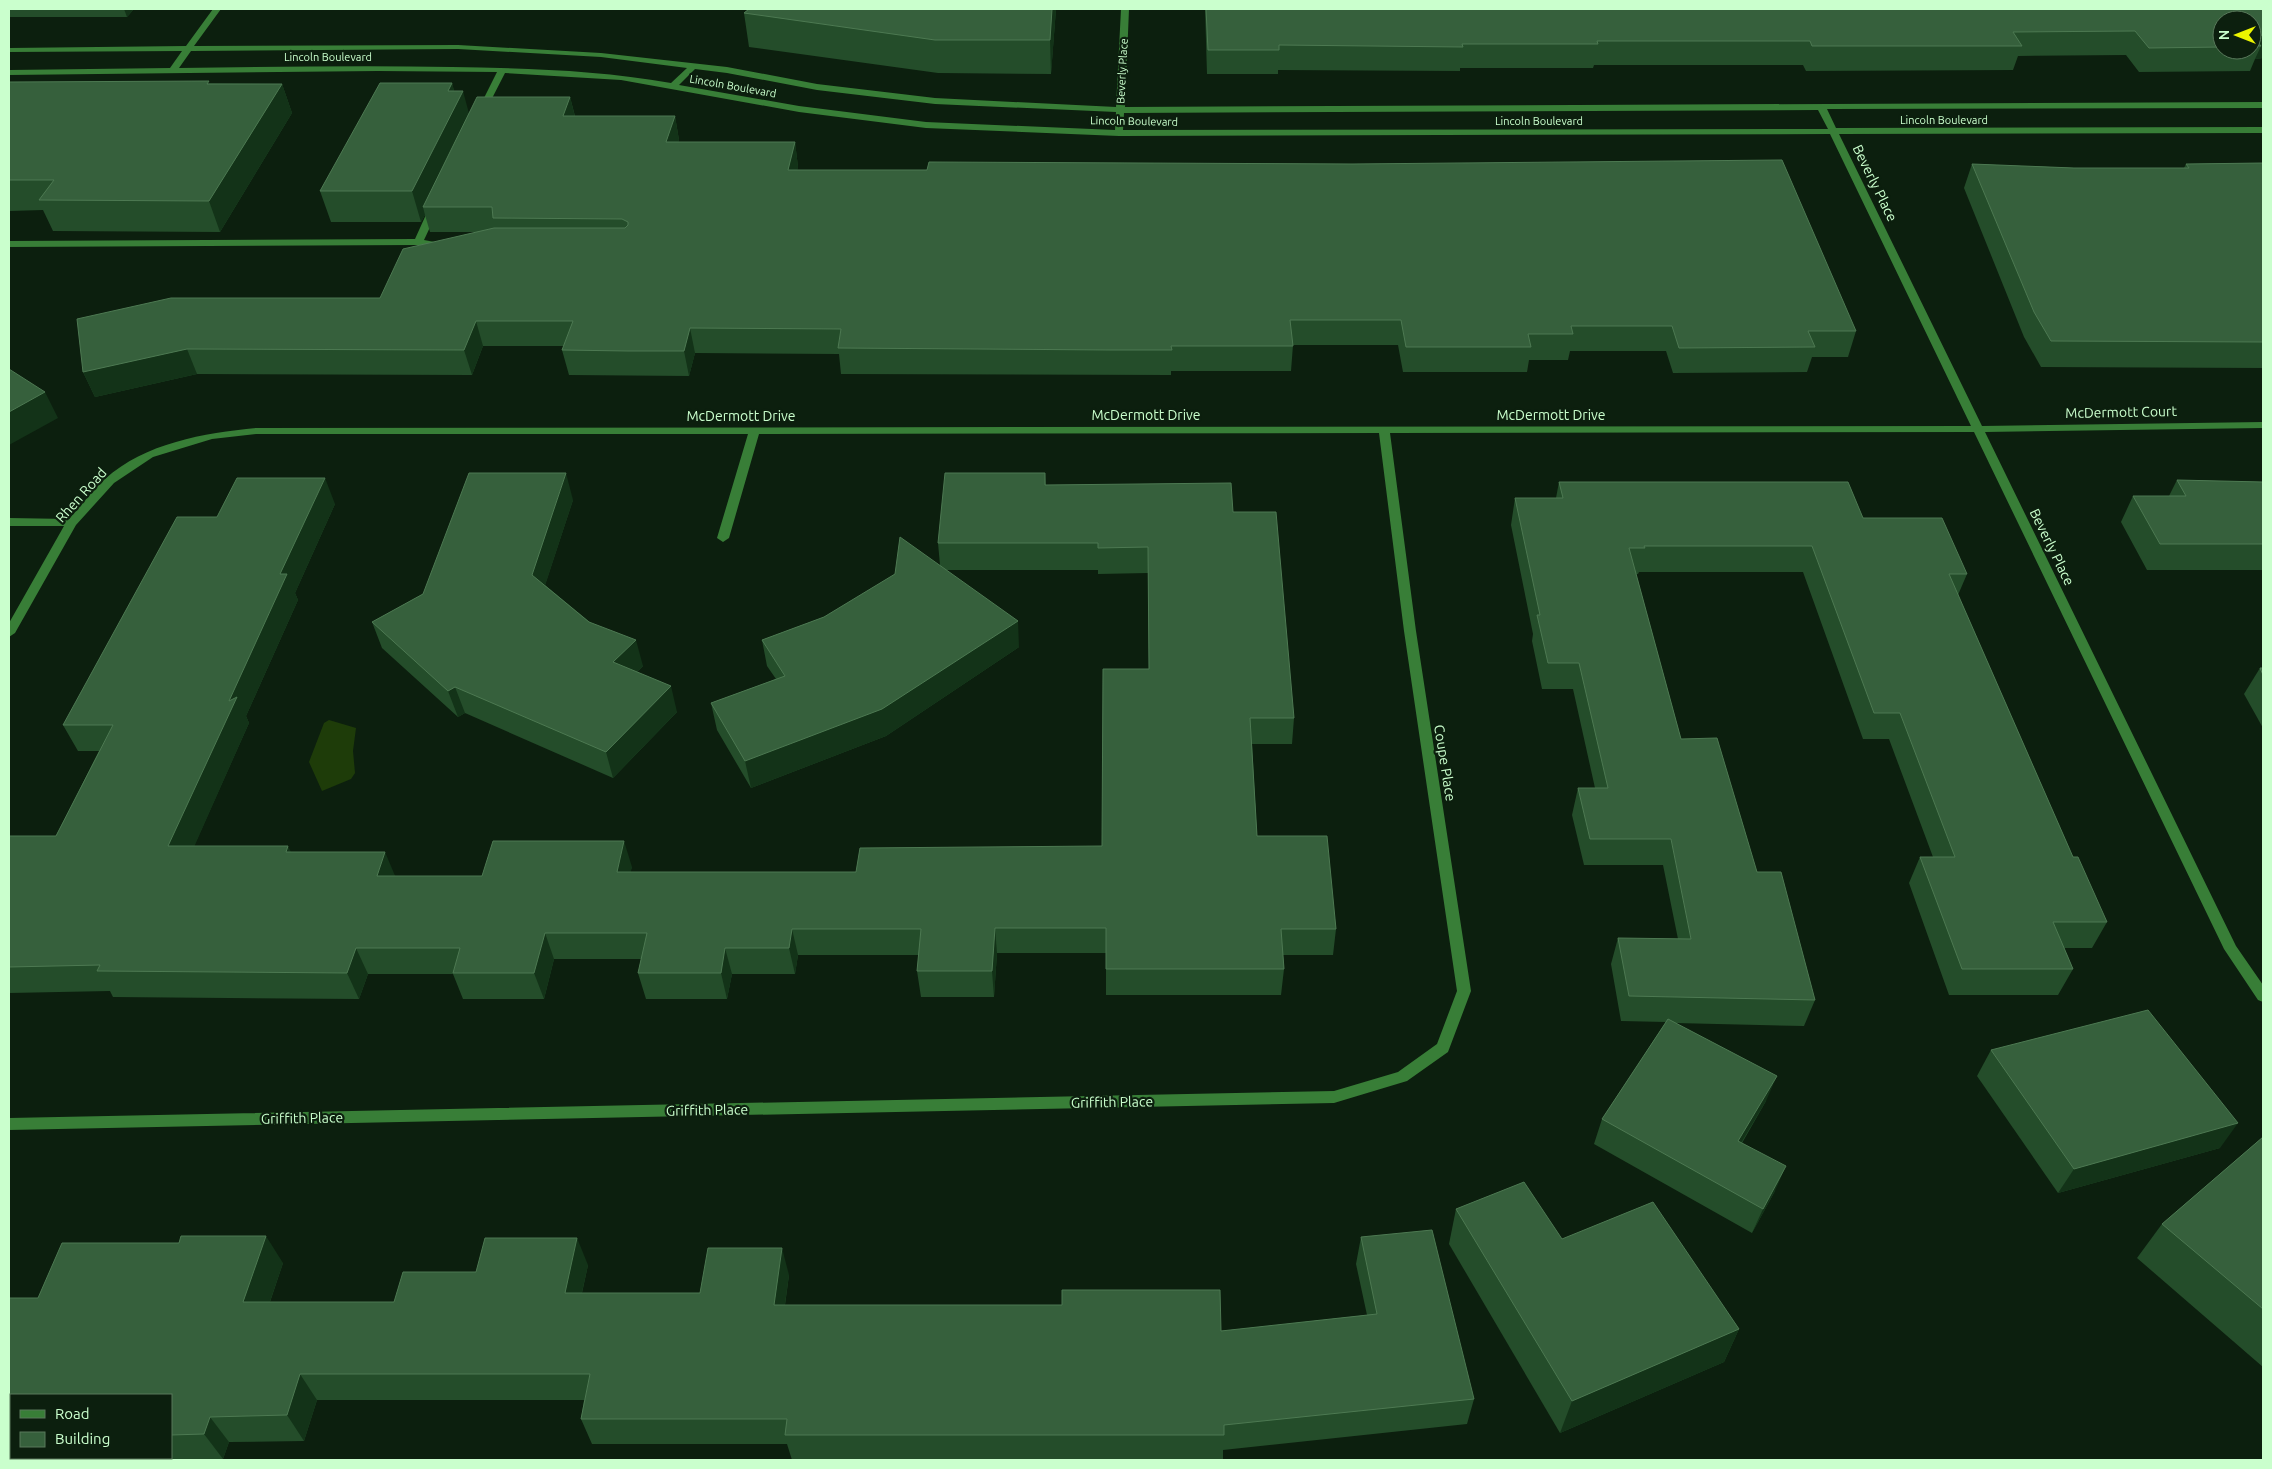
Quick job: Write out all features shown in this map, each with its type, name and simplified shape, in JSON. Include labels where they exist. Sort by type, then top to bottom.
[{"type":"street","points":[[173,70],[217,9]]},
{"type":"street","name":"Beverly Place","points":[[1119,133],[1125,9]]},
{"type":"street","name":"Lincoln Boulevard","points":[[9,50],[458,47],[601,55],[693,66],[817,87],[935,101],[1120,110],[2263,105]]},
{"type":"street","points":[[672,87],[693,66]]},
{"type":"street","name":"Lincoln Boulevard","points":[[9,73],[378,68],[502,70],[621,78],[799,109],[926,125],[1119,133],[2263,130]]},
{"type":"street","points":[[477,122],[502,70]]},
{"type":"street","name":"Beverly Place","points":[[1821,106],[2231,949],[2263,996]]},
{"type":"street","points":[[418,242],[439,199]]},
{"type":"street","points":[[9,244],[418,242],[453,248]]},
{"type":"street","name":"McDermott Court","points":[[1979,429],[2263,425]]},
{"type":"street","name":"McDermott Drive","points":[[314,431],[1979,429]]},
{"type":"street","name":"Coupe Place","points":[[1384,430],[1410,631],[1464,992],[1442,1048],[1402,1077]]},
{"type":"street","name":"Rhen Road","points":[[9,633],[72,523],[110,481],[150,455],[211,436],[256,431],[314,431]]},
{"type":"street","points":[[724,538],[754,431]]},
{"type":"street","points":[[9,522],[72,523]]},
{"type":"street","name":"Griffith Place","points":[[9,1124],[1334,1098],[1402,1077]]},
{"type":"shaded area","points":[[329,720],[356,728],[353,751],[355,773],[351,779],[322,791],[309,762],[324,723]]},
{"type":"building","points":[[749,9],[1052,9],[1050,40],[935,40],[744,13]]},
{"type":"building","points":[[1206,9],[2263,9],[2262,35],[2262,10],[2212,10],[2212,47],[2149,48],[2135,31],[2013,32],[2022,46],[1812,46],[1810,41],[1597,41],[1598,44],[1462,44],[1463,47],[1279,45],[1279,50],[1208,50]]},
{"type":"building","points":[[209,81],[207,84],[282,84],[209,201],[39,200],[54,180],[9,180],[9,82]]},
{"type":"building","points":[[380,83],[452,83],[448,91],[463,91],[412,191],[320,191]]},
{"type":"building","points":[[477,97],[570,97],[563,116],[675,116],[666,142],[795,142],[788,170],[927,170],[929,162],[1352,164],[1782,160],[1856,331],[1808,331],[1815,347],[1679,348],[1672,326],[1571,326],[1573,334],[1528,334],[1531,347],[1406,347],[1401,320],[1290,320],[1293,346],[1171,346],[1172,350],[1111,350],[838,348],[841,329],[690,328],[684,351],[628,351],[562,350],[573,321],[476,321],[464,350],[187,349],[83,372],[77,319],[171,298],[380,298],[403,249],[494,228],[625,228],[628,225],[628,222],[622,219],[493,218],[492,207],[423,207]]},
{"type":"building","points":[[2263,163],[2263,342],[2051,341],[2034,312],[1972,164],[2074,168],[2189,168],[2186,164]]},
{"type":"building","points":[[9,369],[45,392],[9,412]]},
{"type":"building","points":[[469,473],[566,473],[532,575],[589,622],[636,640],[613,662],[671,686],[606,752],[455,687],[448,691],[372,622],[423,594]]},
{"type":"building","points":[[945,473],[1045,473],[1045,485],[1231,483],[1233,512],[1276,512],[1294,718],[1250,718],[1257,836],[1327,836],[1336,929],[1281,929],[1284,969],[1106,969],[1106,928],[995,928],[992,971],[917,971],[921,929],[792,929],[789,948],[725,948],[721,973],[638,973],[647,933],[545,933],[534,973],[453,973],[460,948],[356,948],[347,973],[97,971],[100,965],[9,967],[9,836],[56,836],[113,725],[63,725],[177,517],[217,517],[237,478],[325,478],[280,574],[287,574],[229,701],[237,697],[168,846],[288,846],[286,852],[385,852],[377,876],[482,876],[493,841],[624,841],[617,872],[856,872],[860,848],[1102,846],[1103,669],[1149,669],[1148,547],[1098,548],[1098,543],[938,543]]},
{"type":"building","points":[[2177,480],[2263,482],[2263,544],[2160,544],[2133,496],[2186,496]]},
{"type":"building","points":[[1559,482],[1848,482],[1863,518],[1942,518],[1967,574],[1949,574],[2073,857],[2078,857],[2107,922],[2053,922],[2073,969],[1962,969],[1920,857],[1955,857],[1900,713],[1874,713],[1812,546],[1644,546],[1645,548],[1629,548],[1681,739],[1717,738],[1757,872],[1781,872],[1815,1000],[1629,996],[1618,938],[1691,939],[1671,839],[1590,839],[1578,788],[1608,788],[1579,663],[1548,663],[1537,615],[1540,615],[1515,498],[1563,498]]},
{"type":"building","points":[[900,537],[1018,621],[882,709],[745,761],[711,703],[785,676],[762,640],[824,617],[895,574]]},
{"type":"building","points":[[2148,1010],[2238,1123],[2074,1169],[1991,1050]]},
{"type":"building","points":[[1668,1019],[1777,1076],[1738,1141],[1786,1166],[1763,1209],[1602,1119]]},
{"type":"building","points":[[2263,1137],[2263,1309],[2162,1224]]},
{"type":"building","points":[[1524,1182],[1562,1239],[1653,1202],[1739,1329],[1572,1401],[1456,1209]]},
{"type":"building","points":[[1432,1230],[1474,1399],[1224,1425],[1224,1435],[785,1435],[787,1419],[581,1419],[590,1374],[300,1374],[287,1415],[210,1417],[204,1434],[172,1435],[172,1394],[10,1394],[9,1435],[9,1298],[38,1298],[62,1243],[179,1243],[181,1236],[266,1236],[243,1302],[394,1302],[403,1272],[476,1272],[485,1238],[577,1238],[565,1293],[700,1293],[708,1248],[782,1248],[774,1305],[1062,1305],[1062,1290],[1220,1290],[1221,1331],[1377,1314],[1361,1237]]}]
